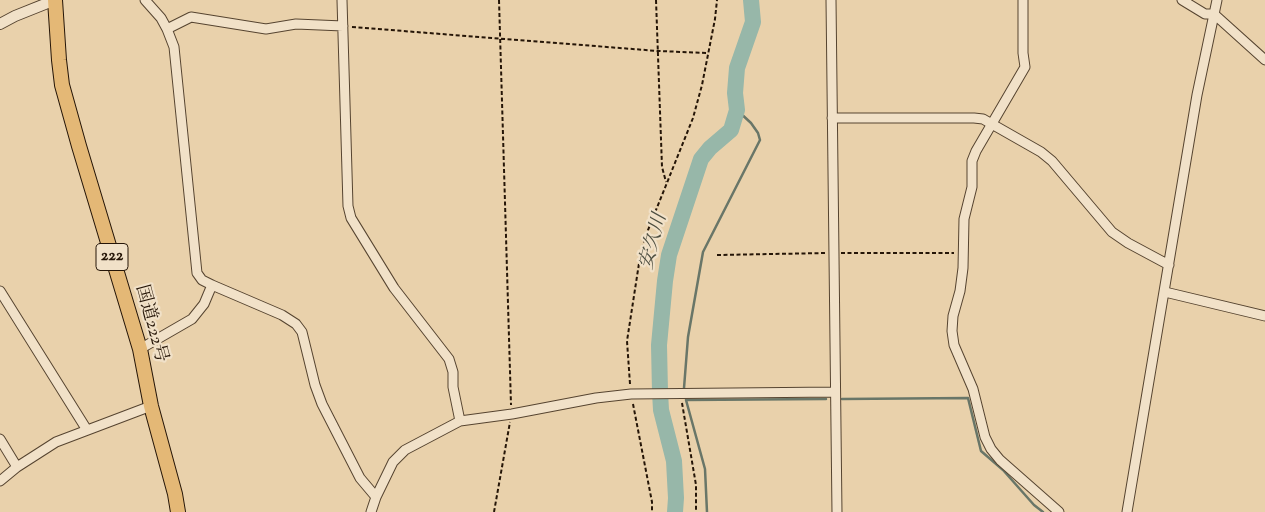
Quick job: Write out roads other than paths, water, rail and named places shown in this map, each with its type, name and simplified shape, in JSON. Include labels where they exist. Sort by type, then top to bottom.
[{"type":"highway","name":"国道222号","points":[[55,0],[58,60],[62,85],[140,348],[151,406],[175,494],[178,512]]},
{"type":"street","points":[[0,24],[55,0]]},
{"type":"street","points":[[145,0],[161,18],[174,47],[197,273],[202,280],[282,315],[296,324],[302,332],[315,385],[322,404],[360,478],[376,497]]},
{"type":"street","points":[[342,0],[348,206],[351,218],[394,288],[449,359],[453,372],[452,387],[460,421]]},
{"type":"street","points":[[831,0],[837,512]]},
{"type":"street","points":[[1023,0],[1023,53],[1025,67],[972,162],[972,187],[964,219],[964,253],[960,291],[953,316],[952,332],[954,345],[973,389],[985,437],[991,449],[1000,460],[1059,512]]},
{"type":"street","points":[[1182,0],[1205,14],[1214,14],[1265,60]]},
{"type":"street","points":[[1127,512],[1197,95],[1217,0]]},
{"type":"street","points":[[167,29],[191,17],[266,29],[296,24],[342,26]]},
{"type":"street","points":[[832,118],[983,119],[1042,152],[1112,232],[1169,265]]},
{"type":"street","points":[[140,348],[192,319],[204,304],[212,285]]},
{"type":"street","points":[[0,291],[87,430]]},
{"type":"street","points":[[1165,292],[1265,316]]},
{"type":"street","points":[[371,512],[393,462],[404,450],[460,421],[512,414],[596,398],[631,394],[835,392]]},
{"type":"street","points":[[0,480],[56,442],[151,406]]},
{"type":"street","points":[[0,439],[17,467]]},
{"type":"waterway","name":"安久川","points":[[675,512],[674,461],[661,410],[660,392],[659,345],[665,281],[669,255],[701,159],[710,148],[731,130],[737,110],[735,93],[737,68],[753,22],[751,0]]},
{"type":"waterway","points":[[684,388],[688,337],[703,252],[760,140],[758,133],[751,123],[737,110]]},
{"type":"waterway","points":[[842,399],[968,398],[981,451],[1003,470],[1034,505],[1043,512]]},
{"type":"waterway","points":[[707,512],[705,469],[686,400],[826,399]]}]
